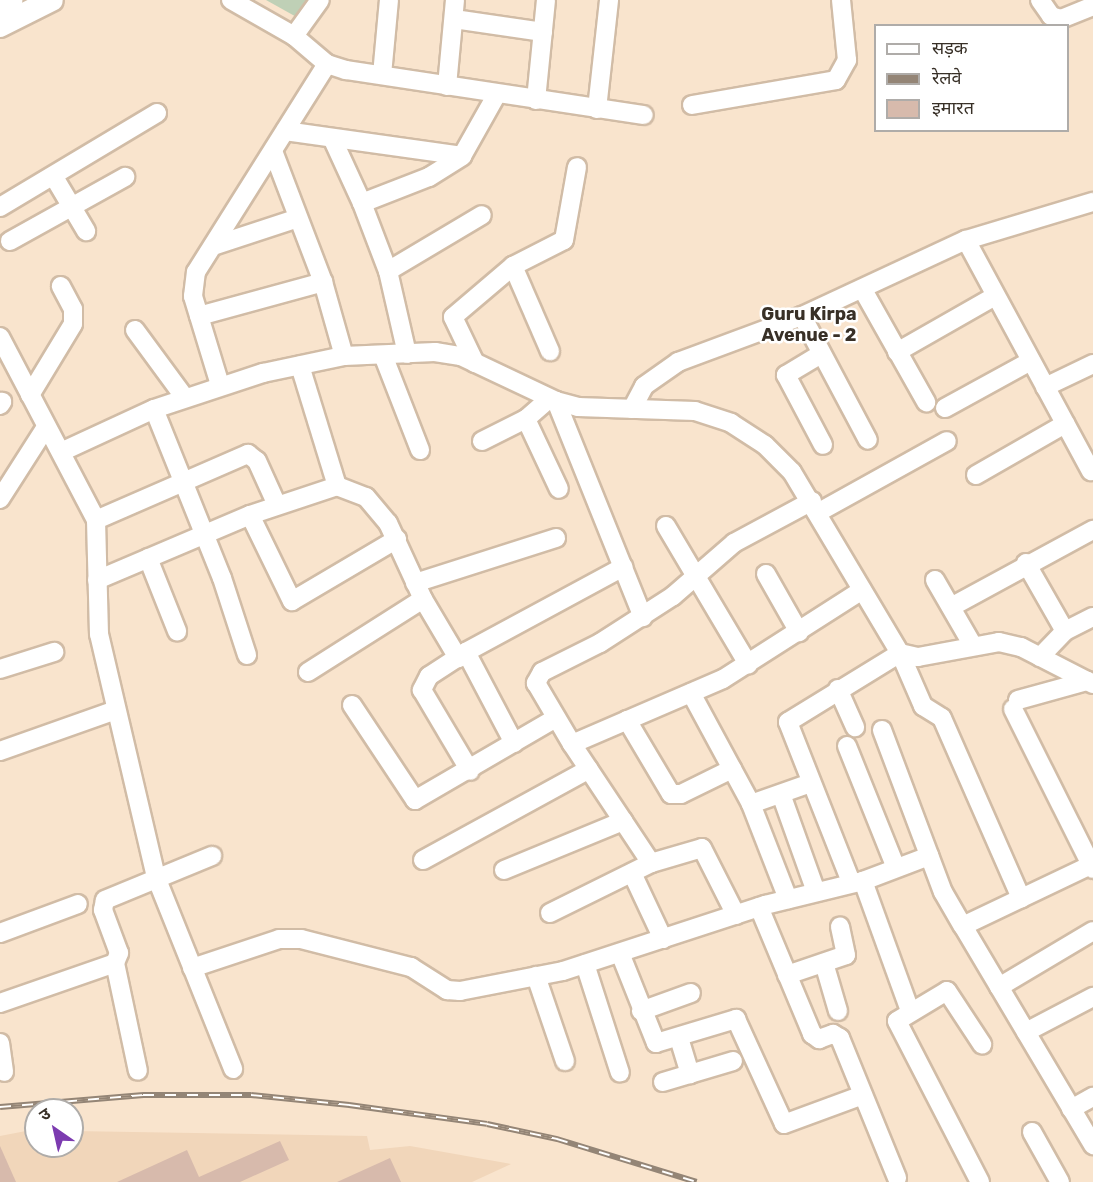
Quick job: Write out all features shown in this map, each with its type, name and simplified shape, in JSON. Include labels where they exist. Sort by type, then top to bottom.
[{"type":"main road","points":[[0,6],[12,0]]},
{"type":"main road","points":[[0,26],[51,0]]},
{"type":"street","points":[[231,0],[294,36],[327,64],[447,86],[644,115]]},
{"type":"street","points":[[294,36],[320,0]]},
{"type":"street","points":[[382,75],[389,0]]},
{"type":"street","points":[[447,86],[455,0]]},
{"type":"street","points":[[536,100],[546,0]]},
{"type":"street","points":[[597,109],[609,0]]},
{"type":"street","points":[[692,105],[836,80],[847,60],[841,0]]},
{"type":"street","points":[[1040,0],[1051,16],[1061,19],[1093,6]]},
{"type":"street","points":[[454,19],[543,32]]},
{"type":"street","points":[[220,385],[199,316],[193,284],[213,246],[327,64]]},
{"type":"street","points":[[362,203],[429,177],[462,156],[497,94]]},
{"type":"street","points":[[0,207],[54,177],[157,113]]},
{"type":"street","points":[[285,131],[333,140],[462,156]]},
{"type":"street","points":[[333,140],[362,203],[388,271],[407,354]]},
{"type":"street","points":[[273,151],[322,282],[344,356]]},
{"type":"street","points":[[475,363],[453,316],[513,266],[564,240],[577,167]]},
{"type":"street","points":[[54,177],[86,231]]},
{"type":"street","points":[[10,241],[125,177]]},
{"type":"street","points":[[632,409],[644,386],[678,362],[802,316],[863,290],[966,240],[1093,202]]},
{"type":"street","points":[[388,271],[482,215]]},
{"type":"street","points":[[213,246],[298,218]]},
{"type":"street","points":[[966,240],[1065,424],[1086,445],[1091,471]]},
{"type":"street","points":[[513,266],[550,351]]},
{"type":"street","points":[[199,316],[322,282]]},
{"type":"street","points":[[30,396],[73,324],[73,309],[61,286]]},
{"type":"street","points":[[863,290],[926,402]]},
{"type":"street","points":[[897,352],[995,296]]},
{"type":"street","points":[[802,316],[868,440]]},
{"type":"street","points":[[135,330],[185,398]]},
{"type":"street","points":[[0,337],[4,355],[30,396],[96,520],[99,634],[156,877],[233,1069]]},
{"type":"street","points":[[61,452],[154,409],[220,385],[344,356],[435,352],[475,363],[553,400],[632,409],[695,411],[731,423],[765,445],[815,507],[900,653],[923,706],[942,718],[1022,898]]},
{"type":"street","points":[[821,354],[786,375],[823,445]]},
{"type":"street","points":[[383,355],[420,450]]},
{"type":"street","points":[[945,408],[1031,361]]},
{"type":"street","points":[[1045,387],[1093,364]]},
{"type":"street","points":[[300,366],[337,486]]},
{"type":"street","points":[[482,441],[526,419],[553,400]]},
{"type":"street","points":[[553,400],[643,617]]},
{"type":"street","points":[[154,409],[205,534],[247,655]]},
{"type":"street","points":[[526,419],[559,489]]},
{"type":"street","points":[[976,475],[1065,424]]},
{"type":"street","points":[[0,499],[46,427]]},
{"type":"street","points":[[651,863],[556,718],[536,683],[537,675],[643,617],[697,578],[734,543],[815,507],[947,441]]},
{"type":"street","points":[[96,520],[182,479],[248,454],[256,461],[277,505]]},
{"type":"street","points":[[97,580],[250,515],[337,486],[366,497],[397,539],[419,591],[462,655],[514,743]]},
{"type":"street","points":[[250,515],[292,601],[397,539]]},
{"type":"street","points":[[666,526],[748,664]]},
{"type":"street","points":[[951,607],[1026,563],[1093,530]]},
{"type":"street","points":[[308,672],[419,591],[556,538]]},
{"type":"street","points":[[148,558],[177,631]]},
{"type":"street","points":[[1026,563],[1065,631]]},
{"type":"street","points":[[470,771],[422,690],[429,676],[462,655],[623,567]]},
{"type":"street","points":[[766,574],[799,632]]},
{"type":"street","points":[[935,580],[972,644]]},
{"type":"street","points":[[573,744],[691,693],[748,664],[862,590]]},
{"type":"street","points":[[1040,657],[1065,631],[1093,617]]},
{"type":"street","points":[[910,1011],[857,881],[811,783],[788,723],[838,689],[900,653],[918,657],[972,644],[999,642],[1040,657],[1090,683]]},
{"type":"street","points":[[0,669],[54,652]]},
{"type":"street","points":[[963,926],[1092,866],[1016,705],[1090,683]]},
{"type":"street","points":[[838,689],[855,727]]},
{"type":"street","points":[[691,693],[751,804],[788,899]]},
{"type":"street","points":[[351,705],[415,800],[470,771],[556,718]]},
{"type":"street","points":[[2,745],[116,710]]},
{"type":"street","points":[[627,720],[671,794],[681,794],[732,769]]},
{"type":"street","points":[[882,730],[929,856],[963,926],[1093,1145]]},
{"type":"street","points":[[848,746],[896,868]]},
{"type":"street","points":[[423,860],[589,769]]},
{"type":"street","points":[[751,804],[811,783]]},
{"type":"street","points":[[781,794],[816,892]]},
{"type":"street","points":[[504,870],[623,821]]},
{"type":"street","points":[[550,913],[651,863],[702,848],[736,915]]},
{"type":"street","points":[[138,1071],[115,963],[119,953],[102,904],[156,877],[212,856]]},
{"type":"street","points":[[192,968],[290,938],[411,967],[453,991],[536,976],[585,964],[759,907],[857,881],[929,856]]},
{"type":"street","points":[[632,873],[663,939]]},
{"type":"street","points":[[0,933],[78,904]]},
{"type":"street","points":[[759,907],[815,1038],[840,1038],[897,1178]]},
{"type":"street","points":[[787,975],[846,956],[840,927]]},
{"type":"street","points":[[999,987],[1093,931]]},
{"type":"street","points":[[620,953],[641,1011],[656,1043],[679,1038],[736,1019],[784,1124],[863,1095]]},
{"type":"street","points":[[0,1002],[115,963]]},
{"type":"street","points":[[824,963],[838,1011]]},
{"type":"street","points":[[585,964],[620,1073]]},
{"type":"street","points":[[536,976],[565,1061]]},
{"type":"street","points":[[980,1182],[898,1024],[899,1018],[947,991],[982,1044]]},
{"type":"street","points":[[641,1011],[691,993]]},
{"type":"street","points":[[1026,1032],[1093,997]]},
{"type":"street","points":[[679,1038],[690,1074]]},
{"type":"street","points":[[0,1043],[4,1071]]},
{"type":"street","points":[[663,1082],[732,1061]]},
{"type":"street","points":[[1071,1109],[1093,1097]]},
{"type":"street","points":[[1032,1132],[1060,1182]]},
{"type":"shaded area","points":[[24,1131],[24,1158],[84,1158],[84,1131],[367,1136],[370,1150],[410,1146],[511,1164],[472,1182],[0,1182],[0,1136]]},
{"type":"green space","points":[[266,0],[325,0],[309,24]]},
{"type":"building","points":[[280,1141],[289,1160],[240,1182],[117,1182],[187,1150],[199,1177]]},
{"type":"building","points":[[0,1146],[16,1182],[0,1182]]},
{"type":"building","points":[[390,1158],[401,1182],[337,1182]]},
{"type":"railway","points":[[0,1107],[143,1095],[251,1095],[349,1105],[487,1124],[557,1139],[697,1182]]},
{"type":"district","name":"Guru Kirpa Avenue - 2","points":[[809,325]]}]
